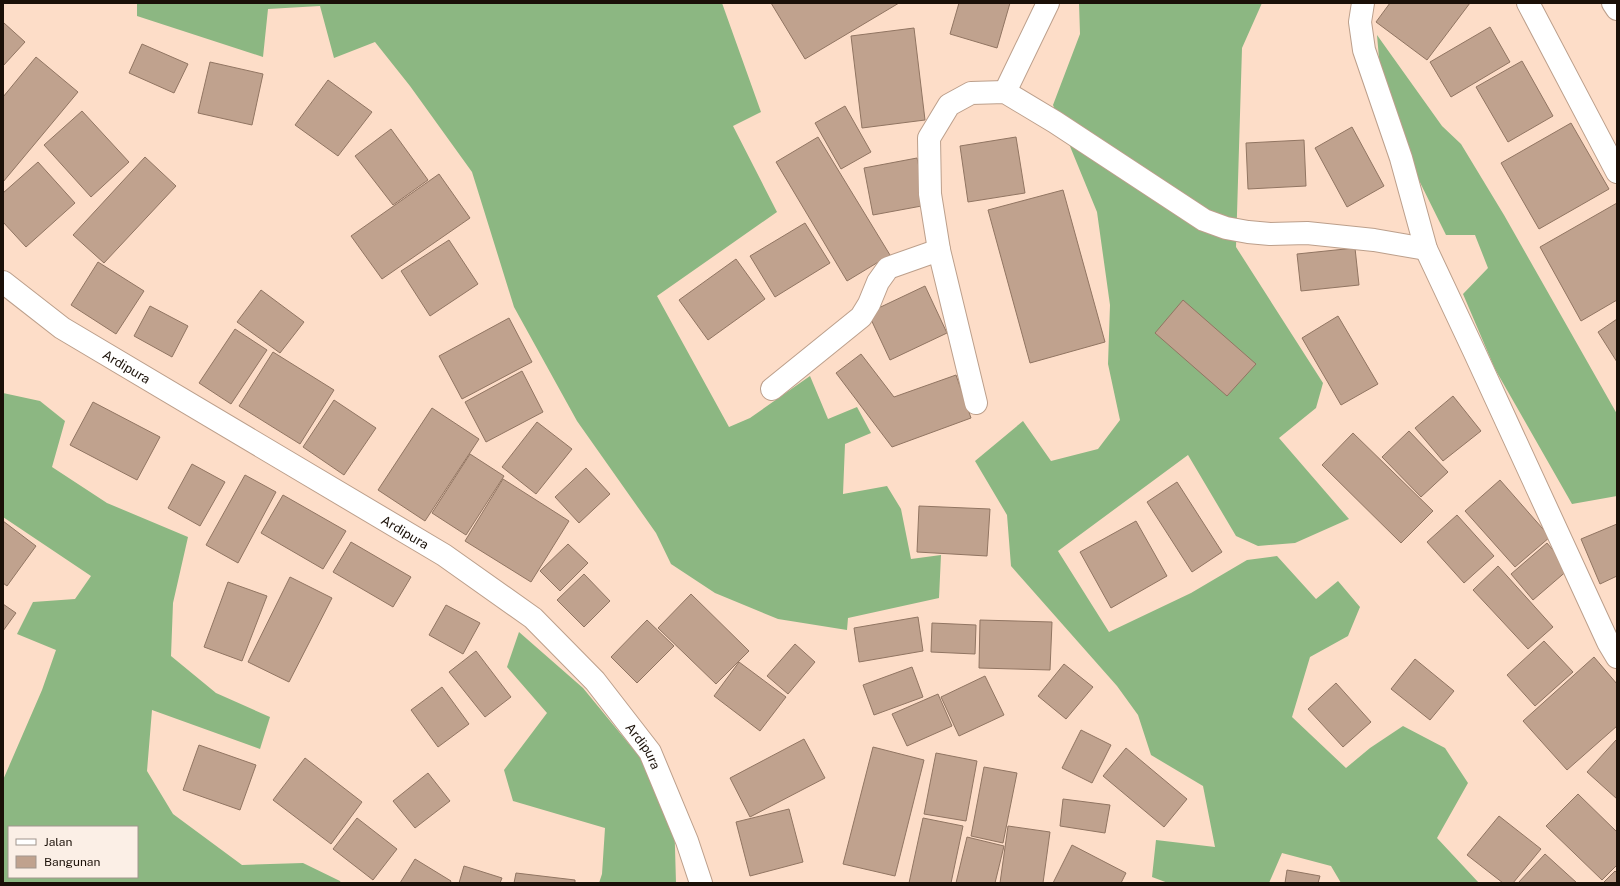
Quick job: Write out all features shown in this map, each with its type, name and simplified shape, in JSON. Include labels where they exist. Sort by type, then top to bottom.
[{"type":"street","points":[[1005,92],[1048,3]]},
{"type":"street","points":[[1362,3],[1360,22],[1364,50],[1401,158],[1426,249],[1617,657]]},
{"type":"street","points":[[1528,3],[1617,172]]},
{"type":"street","points":[[1613,3],[1617,9]]},
{"type":"street","points":[[976,404],[938,250],[930,194],[929,138],[949,105],[970,93],[1005,92],[1055,122],[1204,220],[1226,228],[1270,234],[1307,233],[1368,239],[1426,249]]},
{"type":"street","points":[[772,389],[861,317],[869,304],[878,282],[888,268],[938,250]]},
{"type":"street","name":"Ardipura","points":[[3,282],[62,328],[444,555],[533,618],[595,681],[650,752],[687,842],[701,883]]},
{"type":"green space","points":[[137,3],[722,3],[761,112],[733,126],[777,212],[657,296],[729,427],[750,418],[810,376],[828,419],[857,407],[871,433],[845,444],[843,494],[887,486],[901,509],[911,559],[941,555],[939,598],[848,618],[847,630],[778,619],[715,593],[671,564],[656,533],[577,421],[514,307],[472,172],[410,86],[375,42],[334,58],[320,6],[268,9],[263,57],[137,16]]},
{"type":"green space","points":[[1079,3],[1262,3],[1242,48],[1236,247],[1323,383],[1316,408],[1279,438],[1349,519],[1295,543],[1258,546],[1236,536],[1188,455],[1058,551],[1109,632],[1191,593],[1247,560],[1277,556],[1316,599],[1338,581],[1360,607],[1348,636],[1310,657],[1292,717],[1346,768],[1370,748],[1403,726],[1445,748],[1468,783],[1437,838],[1479,883],[1341,883],[1331,866],[1282,853],[1269,883],[1168,883],[1152,877],[1156,840],[1215,847],[1203,786],[1151,755],[1138,715],[1117,686],[1011,566],[1007,515],[975,461],[1023,421],[1051,461],[1098,449],[1120,420],[1108,364],[1110,305],[1097,212],[1053,105],[1080,34]]},
{"type":"green space","points":[[1377,35],[1442,126],[1461,144],[1504,215],[1617,414],[1617,496],[1572,504],[1495,369],[1463,294],[1488,268],[1475,235],[1446,235],[1404,150],[1380,70]]},
{"type":"green space","points":[[3,393],[40,401],[65,421],[52,467],[107,503],[188,537],[173,603],[171,656],[216,693],[270,717],[260,749],[152,710],[147,771],[173,814],[242,865],[303,863],[340,881],[341,883],[3,883],[3,780],[42,690],[56,650],[17,634],[33,602],[75,599],[91,576],[3,517]]},
{"type":"green space","points":[[519,632],[583,688],[638,755],[674,813],[676,883],[599,883],[602,874],[605,828],[513,801],[504,770],[547,713],[507,667]]},
{"type":"building","points":[[771,3],[899,3],[805,59]]},
{"type":"building","points":[[959,3],[1010,3],[997,48],[950,34]]},
{"type":"building","points":[[1390,3],[1470,3],[1427,60],[1376,22]]},
{"type":"building","points":[[4,23],[25,42],[3,66],[3,24]]},
{"type":"building","points":[[1490,27],[1510,62],[1451,97],[1430,62]]},
{"type":"building","points":[[914,28],[925,120],[862,128],[851,36]]},
{"type":"building","points":[[142,44],[188,64],[174,93],[129,73]]},
{"type":"building","points":[[36,57],[78,92],[3,182],[3,97]]},
{"type":"building","points":[[1522,61],[1553,116],[1508,142],[1476,87]]},
{"type":"building","points":[[210,62],[263,74],[252,125],[198,113]]},
{"type":"building","points":[[328,80],[372,112],[338,156],[295,125]]},
{"type":"building","points":[[845,106],[871,152],[841,169],[815,123]]},
{"type":"building","points":[[82,111],[129,162],[91,197],[44,145]]},
{"type":"building","points":[[1571,123],[1609,189],[1539,229],[1501,163]]},
{"type":"building","points":[[1352,127],[1384,186],[1347,207],[1315,148]]},
{"type":"building","points":[[391,129],[428,180],[393,205],[355,156]]},
{"type":"building","points":[[818,137],[890,255],[847,281],[776,162]]},
{"type":"building","points":[[1016,137],[1025,193],[968,202],[960,146]]},
{"type":"building","points":[[1304,140],[1306,186],[1248,189],[1246,143]]},
{"type":"building","points":[[145,157],[176,186],[104,263],[73,235]]},
{"type":"building","points":[[917,158],[927,205],[873,215],[864,168]]},
{"type":"building","points":[[38,162],[75,203],[26,247],[3,222],[3,193]]},
{"type":"building","points":[[439,174],[470,218],[382,279],[351,236]]},
{"type":"building","points":[[1063,190],[1105,342],[1030,363],[988,210]]},
{"type":"building","points":[[1617,203],[1617,300],[1581,321],[1540,247]]},
{"type":"building","points":[[805,223],[830,263],[775,297],[750,256]]},
{"type":"building","points":[[449,240],[478,284],[430,316],[401,271]]},
{"type":"building","points":[[1355,248],[1359,285],[1301,291],[1297,254]]},
{"type":"building","points":[[736,259],[765,299],[708,340],[679,300]]},
{"type":"building","points":[[98,262],[144,291],[116,334],[71,305]]},
{"type":"building","points":[[925,286],[947,333],[890,360],[868,313]]},
{"type":"building","points":[[261,290],[304,322],[280,353],[237,322]]},
{"type":"building","points":[[1183,300],[1256,364],[1227,396],[1155,333]]},
{"type":"building","points":[[150,306],[188,326],[172,357],[134,336]]},
{"type":"building","points":[[1338,316],[1378,384],[1341,405],[1302,338]]},
{"type":"building","points":[[509,318],[532,362],[462,399],[439,356]]},
{"type":"building","points":[[1617,319],[1617,362],[1598,332]]},
{"type":"building","points":[[235,329],[267,350],[231,404],[199,383]]},
{"type":"building","points":[[273,352],[334,390],[300,444],[239,406]]},
{"type":"building","points":[[861,354],[894,397],[956,375],[971,418],[892,447],[836,373]]},
{"type":"building","points":[[522,371],[543,412],[486,442],[465,402]]},
{"type":"building","points":[[1453,396],[1481,431],[1443,461],[1415,428]]},
{"type":"building","points":[[334,400],[376,428],[344,475],[303,447]]},
{"type":"building","points":[[93,402],[160,437],[137,480],[70,445]]},
{"type":"building","points":[[432,408],[479,439],[425,521],[378,490]]},
{"type":"building","points":[[537,422],[572,449],[536,494],[502,467]]},
{"type":"building","points":[[1409,431],[1448,472],[1421,497],[1382,457]]},
{"type":"building","points":[[1353,433],[1433,511],[1401,543],[1322,465]]},
{"type":"building","points":[[470,454],[504,476],[466,535],[432,513]]},
{"type":"building","points":[[192,464],[225,482],[200,526],[168,508]]},
{"type":"building","points":[[586,468],[610,494],[579,523],[555,497]]},
{"type":"building","points":[[245,475],[276,492],[238,563],[206,545]]},
{"type":"building","points":[[503,479],[569,521],[531,582],[465,541]]},
{"type":"building","points":[[1500,480],[1550,537],[1515,567],[1465,511]]},
{"type":"building","points":[[1177,482],[1222,552],[1192,572],[1147,502]]},
{"type":"building","points":[[283,495],[346,531],[323,569],[261,533]]},
{"type":"building","points":[[919,506],[990,509],[987,556],[917,552]]},
{"type":"building","points":[[1457,515],[1494,556],[1464,583],[1427,542]]},
{"type":"building","points":[[3,521],[36,546],[7,586],[3,583]]},
{"type":"building","points":[[1136,521],[1167,576],[1111,608],[1080,552]]},
{"type":"building","points":[[1617,524],[1617,576],[1600,584],[1581,539]]},
{"type":"building","points":[[351,542],[411,577],[393,607],[333,572]]},
{"type":"building","points":[[1547,543],[1569,569],[1533,600],[1511,574]]},
{"type":"building","points":[[568,544],[588,563],[560,591],[540,571]]},
{"type":"building","points":[[1498,566],[1553,627],[1528,649],[1473,590]]},
{"type":"building","points":[[584,574],[610,601],[584,627],[557,600]]},
{"type":"building","points":[[290,577],[332,598],[289,682],[248,662]]},
{"type":"building","points":[[228,582],[267,596],[242,661],[204,647]]},
{"type":"building","points":[[691,594],[749,651],[716,684],[658,628]]},
{"type":"building","points":[[3,604],[16,613],[3,631]]},
{"type":"building","points":[[446,605],[480,623],[463,654],[429,635]]},
{"type":"building","points":[[918,617],[923,651],[859,662],[854,628]]},
{"type":"building","points":[[647,620],[674,646],[637,683],[611,657]]},
{"type":"building","points":[[980,620],[1052,622],[1050,670],[979,668]]},
{"type":"building","points":[[932,623],[976,625],[975,654],[931,652]]},
{"type":"building","points":[[1544,641],[1573,672],[1535,706],[1507,675]]},
{"type":"building","points":[[795,644],[815,662],[788,694],[767,676]]},
{"type":"building","points":[[476,651],[511,697],[485,717],[449,672]]},
{"type":"building","points":[[1594,657],[1617,684],[1617,726],[1567,770],[1523,721]]},
{"type":"building","points":[[1415,659],[1454,691],[1430,720],[1391,689]]},
{"type":"building","points":[[739,662],[786,697],[760,731],[714,696]]},
{"type":"building","points":[[1064,664],[1093,687],[1066,719],[1038,696]]},
{"type":"building","points":[[912,667],[923,697],[874,715],[863,685]]},
{"type":"building","points":[[985,676],[1004,715],[959,736],[941,697]]},
{"type":"building","points":[[1336,683],[1371,722],[1343,747],[1308,709]]},
{"type":"building","points":[[442,687],[469,724],[438,747],[411,710]]},
{"type":"building","points":[[938,694],[952,726],[907,746],[892,714]]},
{"type":"building","points":[[1081,730],[1111,745],[1092,783],[1062,768]]},
{"type":"building","points":[[804,739],[825,778],[750,817],[730,778]]},
{"type":"building","points":[[1616,740],[1617,741],[1617,799],[1587,772]]},
{"type":"building","points":[[199,745],[256,765],[240,810],[183,790]]},
{"type":"building","points":[[873,747],[924,760],[895,876],[843,864]]},
{"type":"building","points":[[1126,748],[1187,799],[1164,827],[1103,776]]},
{"type":"building","points":[[936,753],[977,761],[966,821],[924,814]]},
{"type":"building","points":[[305,758],[362,802],[331,844],[273,800]]},
{"type":"building","points":[[984,767],[1017,773],[1003,843],[971,836]]},
{"type":"building","points":[[428,773],[450,801],[415,828],[393,801]]},
{"type":"building","points":[[1578,794],[1617,832],[1617,865],[1602,880],[1546,826]]},
{"type":"building","points":[[1063,799],[1110,805],[1105,833],[1060,826]]},
{"type":"building","points":[[789,809],[803,862],[750,876],[736,822]]},
{"type":"building","points":[[1499,816],[1541,849],[1513,883],[1503,883],[1467,855]]},
{"type":"building","points":[[357,818],[397,849],[373,880],[333,849]]},
{"type":"building","points":[[923,818],[963,826],[951,883],[909,883]]},
{"type":"building","points":[[1008,826],[1050,832],[1043,883],[1000,883]]},
{"type":"building","points":[[967,837],[1004,846],[995,883],[956,883]]},
{"type":"building","points":[[1072,845],[1126,873],[1121,883],[1053,883]]},
{"type":"building","points":[[1545,854],[1577,883],[1518,883]]},
{"type":"building","points":[[415,859],[451,881],[450,883],[400,883]]},
{"type":"building","points":[[464,866],[502,878],[500,883],[459,883]]},
{"type":"building","points":[[1287,870],[1320,876],[1318,883],[1285,883]]},
{"type":"building","points":[[1615,871],[1617,873],[1617,883],[1603,883]]},
{"type":"building","points":[[516,873],[575,880],[575,883],[514,883]]}]
